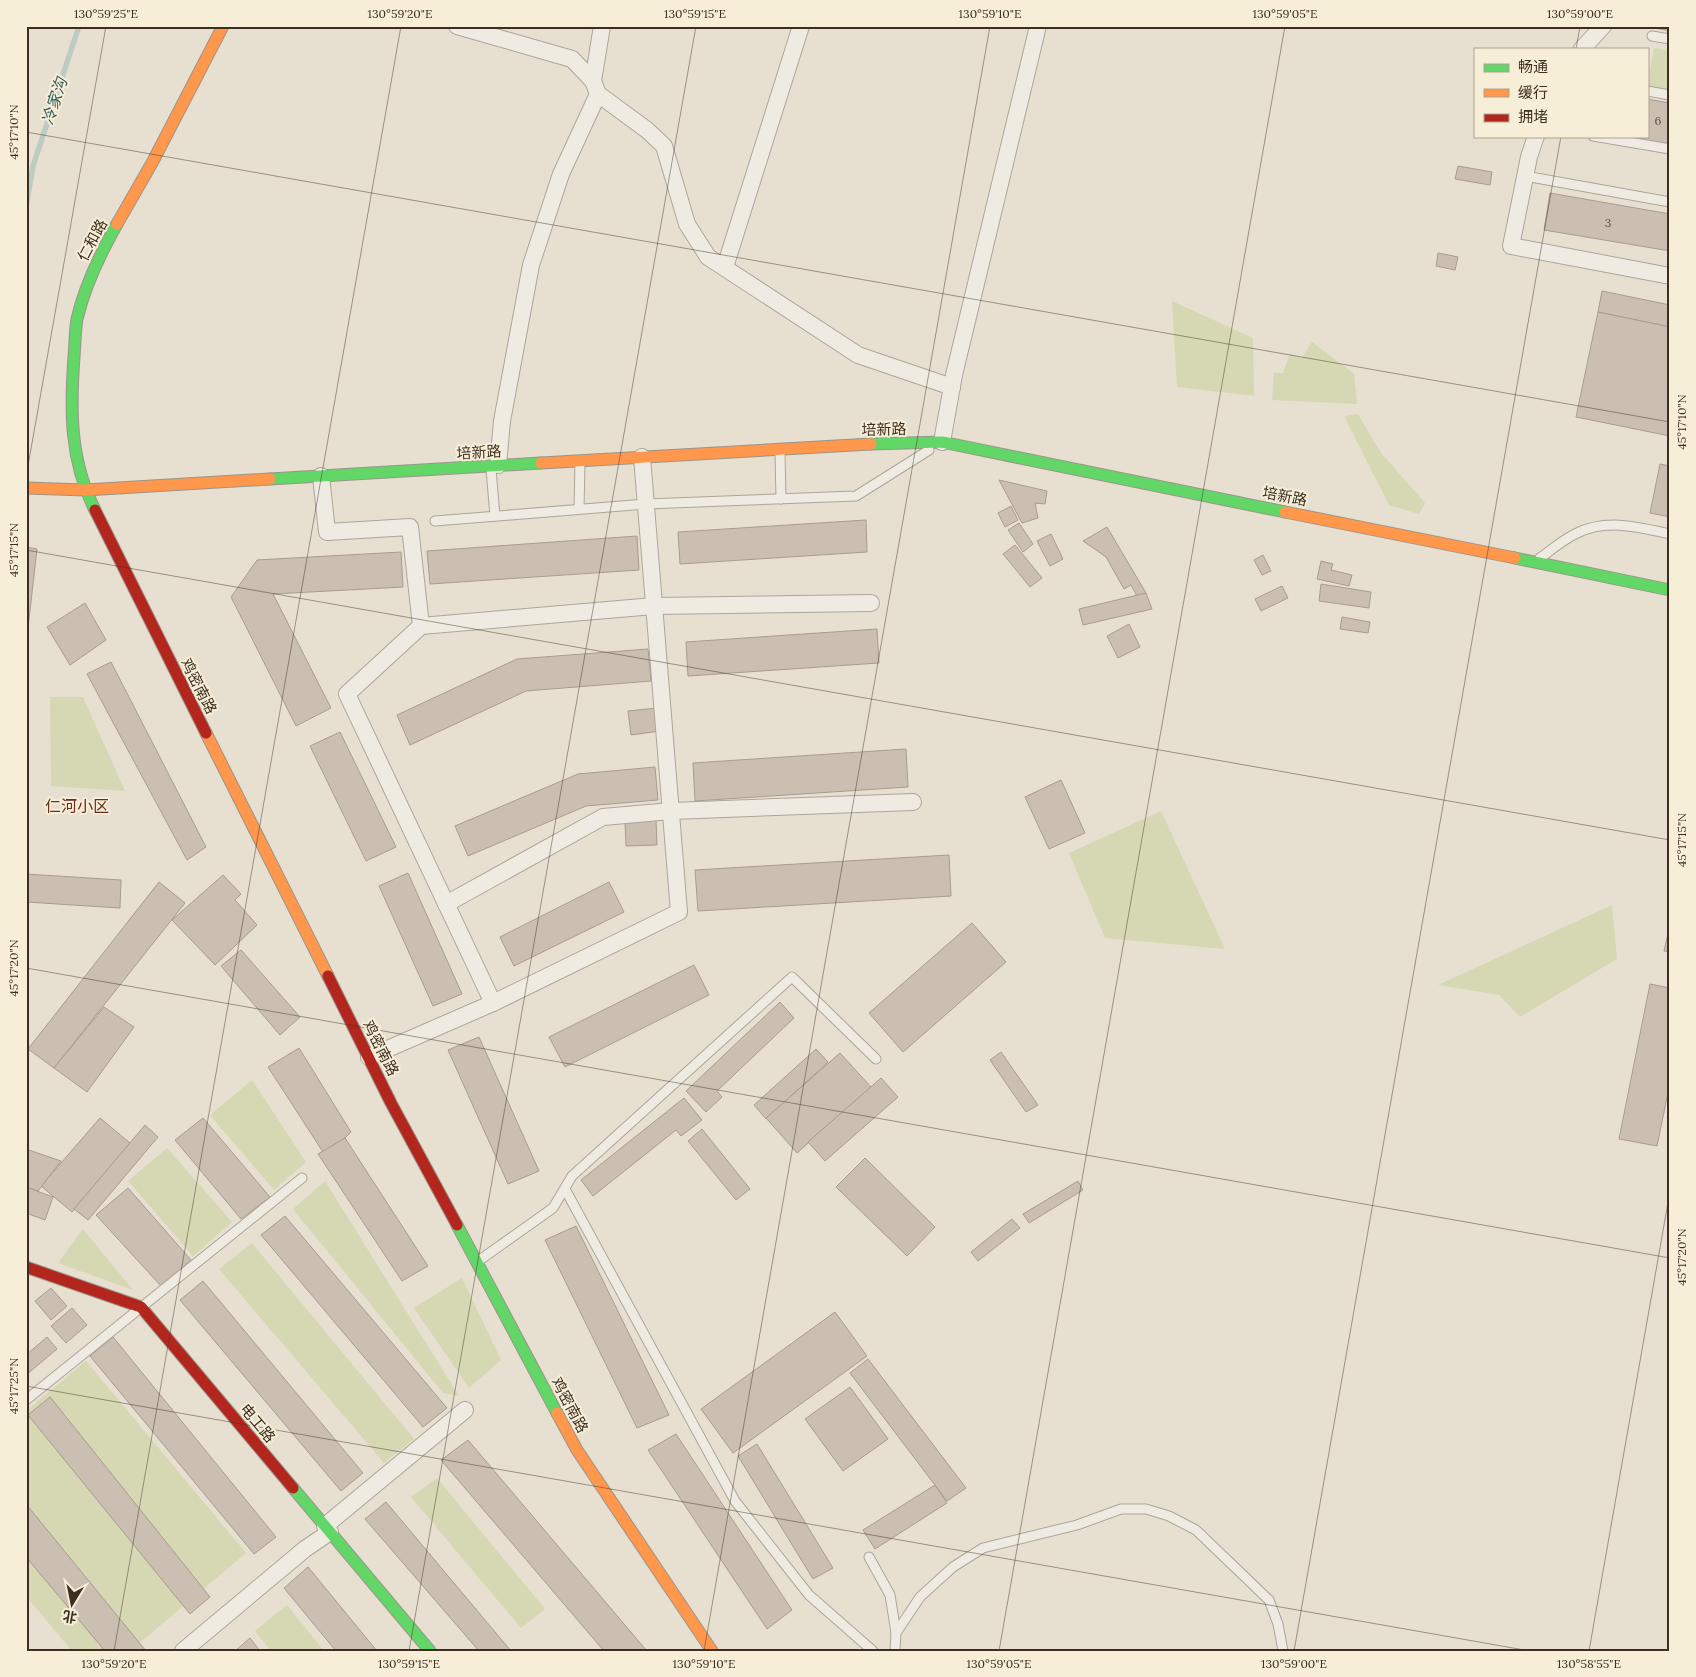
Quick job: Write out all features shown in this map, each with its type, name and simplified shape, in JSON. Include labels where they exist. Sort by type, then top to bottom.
[{"type":"main road","name":"仁和路","points":[[85,490],[74,448],[71,394],[76,320],[91,274],[104,248],[152,163],[223,26]]},
{"type":"main road","name":"培新路","points":[[85,490],[854,444],[942,442],[1670,590]]},
{"type":"main road","points":[[26,488],[85,490]]},
{"type":"main road","name":"鸡密南路","points":[[85,490],[368,1057],[577,1450],[712,1651]]},
{"type":"main road","points":[[26,1267],[141,1308]]},
{"type":"main road","name":"电工路","points":[[141,1308],[430,1651]]},
{"type":"street","points":[[457,26],[572,59],[595,88],[664,146],[687,224],[708,257],[858,355],[952,387]]},
{"type":"street","points":[[495,466],[531,265],[561,174],[595,88],[602,26]]},
{"type":"street","points":[[725,267],[801,26]]},
{"type":"street","points":[[942,442],[952,387],[1038,26]]},
{"type":"street","points":[[1583,48],[1603,26]]},
{"type":"street","points":[[1535,138],[1525,176],[1511,246],[1670,276]]},
{"type":"street","points":[[368,1057],[493,1003],[679,912],[642,457]]},
{"type":"street","points":[[321,476],[328,532],[410,527],[421,626]]},
{"type":"street","points":[[493,1003],[347,694],[421,626],[654,606],[871,603]]},
{"type":"street","points":[[446,904],[603,817],[671,811],[912,802]]},
{"type":"street","points":[[183,1651],[465,1410]]},
{"type":"lane","points":[[1652,36],[1670,39]]},
{"type":"lane","points":[[1648,91],[1670,96]]},
{"type":"lane","points":[[1604,138],[1670,150]]},
{"type":"lane","points":[[1525,176],[1670,202]]},
{"type":"lane","points":[[435,521],[646,504],[856,496],[942,442]]},
{"type":"lane","points":[[780,449],[781,499]]},
{"type":"lane","points":[[579,510],[580,460]]},
{"type":"lane","points":[[495,466],[495,516]]},
{"type":"lane","points":[[1534,562],[1576,534],[1599,525],[1627,524],[1670,534]]},
{"type":"lane","points":[[476,1262],[553,1208],[572,1176],[792,977],[876,1059]]},
{"type":"lane","points":[[26,1400],[302,1178]]},
{"type":"lane","points":[[565,1188],[735,1501],[809,1595],[873,1651]]},
{"type":"lane","points":[[896,1633],[920,1597],[953,1567],[983,1548],[1077,1524],[1121,1509],[1146,1509],[1169,1516],[1196,1530],[1269,1600],[1278,1624],[1283,1651]]},
{"type":"lane","points":[[869,1557],[890,1595],[896,1633],[896,1651]]},
{"type":"green space","points":[[1654,48],[1670,51],[1670,92],[1648,88]]},
{"type":"green space","points":[[1172,301],[1253,338],[1254,396],[1177,387]]},
{"type":"green space","points":[[1312,342],[1354,374],[1357,404],[1272,400],[1274,373],[1283,373],[1290,354],[1302,358]]},
{"type":"green space","points":[[1358,414],[1381,453],[1425,503],[1419,514],[1389,505],[1344,416]]},
{"type":"green space","points":[[50,697],[83,697],[125,791],[51,786]]},
{"type":"green space","points":[[1161,811],[1225,949],[1105,938],[1069,853]]},
{"type":"green space","points":[[1612,905],[1617,959],[1520,1017],[1499,995],[1438,985]]},
{"type":"green space","points":[[252,1080],[306,1162],[274,1190],[210,1115]]},
{"type":"green space","points":[[167,1148],[232,1222],[193,1256],[128,1181]]},
{"type":"green space","points":[[325,1181],[459,1396],[443,1393],[293,1209]]},
{"type":"green space","points":[[83,1229],[133,1290],[58,1263]]},
{"type":"green space","points":[[252,1243],[414,1439],[384,1463],[219,1269]]},
{"type":"green space","points":[[462,1278],[501,1360],[469,1388],[414,1308]]},
{"type":"green space","points":[[86,1361],[246,1553],[130,1651],[72,1651],[26,1596],[26,1411]]},
{"type":"green space","points":[[437,1478],[545,1609],[521,1628],[411,1497]]},
{"type":"green space","points":[[287,1605],[324,1651],[271,1651],[255,1631]]},
{"type":"building","points":[[1670,26],[1670,31],[1650,27]]},
{"type":"building","points":[[1648,99],[1670,103],[1670,144],[1632,138],[1648,138]]},
{"type":"building","points":[[1458,166],[1492,172],[1490,185],[1455,179]]},
{"type":"building","points":[[1550,193],[1670,214],[1670,251],[1544,230]]},
{"type":"building","points":[[1438,253],[1458,257],[1455,270],[1436,266]]},
{"type":"building","points":[[1602,291],[1670,305],[1670,327],[1598,312]]},
{"type":"building","points":[[1598,312],[1670,327],[1670,436],[1576,417]]},
{"type":"building","points":[[1660,464],[1670,466],[1670,517],[1650,513]]},
{"type":"building","points":[[999,480],[1047,491],[1045,504],[1035,503],[1038,518],[1022,523]]},
{"type":"building","points":[[1011,506],[1018,520],[1005,527],[998,513]]},
{"type":"building","points":[[866,520],[867,552],[680,564],[678,532]]},
{"type":"building","points":[[1019,523],[1033,544],[1023,552],[1008,530]]},
{"type":"building","points":[[1107,527],[1146,593],[1137,596],[1131,585],[1124,589],[1106,557],[1083,541]]},
{"type":"building","points":[[1051,534],[1063,559],[1050,566],[1037,541]]},
{"type":"building","points":[[637,536],[639,570],[430,584],[427,551]]},
{"type":"building","points":[[1015,545],[1042,578],[1030,587],[1003,554]]},
{"type":"building","points":[[26,547],[37,549],[27,637],[26,637]]},
{"type":"building","points":[[401,552],[403,587],[273,594],[331,708],[296,726],[231,597],[257,560]]},
{"type":"building","points":[[1263,555],[1271,571],[1262,575],[1254,560]]},
{"type":"building","points":[[1321,561],[1333,564],[1331,570],[1352,575],[1349,586],[1317,579]]},
{"type":"building","points":[[1321,584],[1371,592],[1369,608],[1319,601]]},
{"type":"building","points":[[1282,586],[1288,598],[1261,611],[1255,599]]},
{"type":"building","points":[[1146,593],[1152,609],[1083,625],[1079,609]]},
{"type":"building","points":[[85,603],[106,640],[70,665],[47,627]]},
{"type":"building","points":[[1342,617],[1370,622],[1368,633],[1340,629]]},
{"type":"building","points":[[1129,624],[1140,647],[1118,658],[1107,636]]},
{"type":"building","points":[[877,629],[879,663],[688,676],[686,642]]},
{"type":"building","points":[[648,649],[651,681],[526,691],[410,745],[397,715],[517,659]]},
{"type":"building","points":[[111,662],[206,847],[187,860],[87,674]]},
{"type":"building","points":[[657,708],[660,731],[631,735],[628,711]]},
{"type":"building","points":[[340,732],[396,847],[366,861],[310,746]]},
{"type":"building","points":[[906,749],[908,787],[695,801],[693,763]]},
{"type":"building","points":[[655,767],[658,800],[586,806],[468,856],[455,826],[578,774]]},
{"type":"building","points":[[1061,780],[1085,833],[1049,849],[1025,797]]},
{"type":"building","points":[[656,820],[657,845],[626,846],[625,821]]},
{"type":"building","points":[[949,855],[951,896],[698,911],[695,870]]},
{"type":"building","points":[[408,873],[462,994],[433,1006],[379,886]]},
{"type":"building","points":[[26,874],[121,880],[120,908],[26,902]]},
{"type":"building","points":[[223,875],[241,894],[235,900],[257,925],[215,965],[172,920]]},
{"type":"building","points":[[159,882],[185,903],[54,1068],[28,1049]]},
{"type":"building","points":[[609,882],[624,912],[514,966],[500,937]]},
{"type":"building","points":[[972,923],[1006,962],[903,1052],[869,1013]]},
{"type":"building","points":[[1670,925],[1670,952],[1664,951]]},
{"type":"building","points":[[241,950],[300,1017],[280,1035],[221,966]]},
{"type":"building","points":[[694,965],[709,995],[565,1067],[549,1037]]},
{"type":"building","points":[[1650,984],[1670,988],[1670,1083],[1657,1146],[1619,1139]]},
{"type":"building","points":[[780,1002],[794,1018],[717,1091],[722,1097],[706,1112],[686,1091]]},
{"type":"building","points":[[104,1007],[134,1027],[87,1092],[54,1068]]},
{"type":"building","points":[[479,1037],[539,1171],[508,1184],[448,1050]]},
{"type":"building","points":[[299,1048],[351,1132],[323,1152],[268,1067]]},
{"type":"building","points":[[816,1049],[828,1062],[766,1119],[754,1105]]},
{"type":"building","points":[[1001,1052],[1038,1105],[1026,1112],[990,1060]]},
{"type":"building","points":[[840,1053],[871,1087],[797,1153],[766,1118]]},
{"type":"building","points":[[881,1078],[898,1097],[825,1161],[808,1142]]},
{"type":"building","points":[[684,1098],[702,1120],[681,1136],[676,1130],[593,1196],[581,1180]]},
{"type":"building","points":[[100,1118],[130,1143],[72,1212],[41,1186]]},
{"type":"building","points":[[203,1118],[270,1197],[241,1219],[175,1140]]},
{"type":"building","points":[[145,1125],[158,1137],[88,1220],[74,1209]]},
{"type":"building","points":[[702,1129],[750,1189],[736,1200],[688,1141]]},
{"type":"building","points":[[345,1138],[428,1266],[402,1281],[318,1154]]},
{"type":"building","points":[[26,1149],[61,1161],[38,1191],[26,1187]]},
{"type":"building","points":[[865,1158],[935,1227],[907,1256],[836,1187]]},
{"type":"building","points":[[1078,1181],[1083,1190],[1029,1223],[1023,1214]]},
{"type":"building","points":[[26,1187],[53,1197],[45,1220],[26,1213]]},
{"type":"building","points":[[128,1188],[191,1260],[161,1286],[96,1215]]},
{"type":"building","points":[[285,1216],[447,1408],[423,1427],[261,1235]]},
{"type":"building","points":[[1012,1219],[1020,1228],[978,1261],[971,1252]]},
{"type":"building","points":[[576,1226],[669,1415],[637,1428],[545,1240]]},
{"type":"building","points":[[203,1281],[363,1473],[341,1491],[180,1300]]},
{"type":"building","points":[[51,1288],[67,1306],[51,1320],[35,1301]]},
{"type":"building","points":[[72,1308],[87,1325],[66,1343],[51,1326]]},
{"type":"building","points":[[835,1312],[867,1356],[733,1453],[701,1409]]},
{"type":"building","points":[[47,1337],[57,1349],[26,1375],[26,1355]]},
{"type":"building","points":[[113,1337],[276,1537],[254,1554],[90,1356]]},
{"type":"building","points":[[868,1359],[966,1488],[947,1501],[850,1373]]},
{"type":"building","points":[[850,1387],[888,1439],[843,1471],[805,1419]]},
{"type":"building","points":[[50,1397],[210,1597],[190,1614],[28,1415]]},
{"type":"building","points":[[676,1434],[792,1610],[767,1629],[648,1450]]},
{"type":"building","points":[[468,1440],[647,1651],[604,1651],[441,1460]]},
{"type":"building","points":[[757,1444],[833,1568],[813,1579],[738,1456]]},
{"type":"building","points":[[935,1485],[947,1503],[875,1549],[863,1530]]},
{"type":"building","points":[[386,1502],[511,1651],[479,1651],[365,1519]]},
{"type":"building","points":[[26,1504],[146,1651],[105,1651],[26,1557]]},
{"type":"building","points":[[308,1567],[377,1651],[336,1651],[284,1588]]},
{"type":"building","points":[[250,1638],[260,1651],[235,1651]]},
{"type":"waterway","name":"冷家沟","points":[[26,206],[33,166],[79,26]]},
{"type":"traffic: fast","points":[[95,510],[87,492],[76,454],[72,416],[75,333],[80,306],[89,282],[117,224]]},
{"type":"traffic: fast","points":[[871,444],[942,442],[1285,512]]},
{"type":"traffic: fast","points":[[270,479],[541,463]]},
{"type":"traffic: fast","points":[[1515,558],[1670,590]]},
{"type":"traffic: fast","points":[[457,1225],[557,1413]]},
{"type":"traffic: fast","points":[[293,1488],[430,1651]]},
{"type":"traffic: slow","points":[[117,224],[152,163],[223,26]]},
{"type":"traffic: slow","points":[[541,463],[871,444]]},
{"type":"traffic: slow","points":[[26,488],[85,490],[270,479]]},
{"type":"traffic: slow","points":[[1285,512],[1515,558]]},
{"type":"traffic: slow","points":[[206,733],[328,976]]},
{"type":"traffic: slow","points":[[557,1413],[577,1450],[712,1651]]},
{"type":"traffic: jam","points":[[95,510],[206,733]]},
{"type":"traffic: jam","points":[[328,976],[391,1103],[457,1225]]},
{"type":"traffic: jam","points":[[26,1267],[141,1307],[293,1488]]},
{"type":"district","name":"仁河小区","points":[[77,806]]}]
